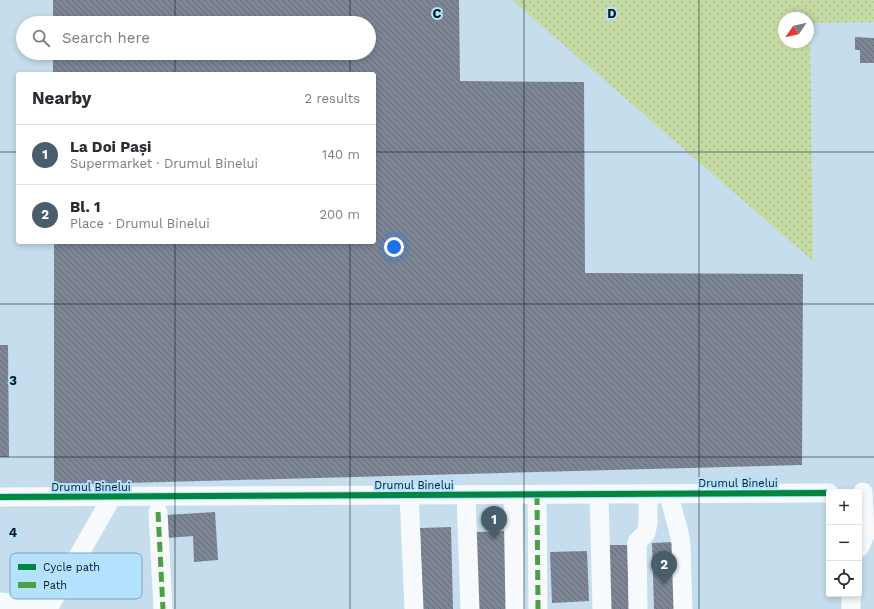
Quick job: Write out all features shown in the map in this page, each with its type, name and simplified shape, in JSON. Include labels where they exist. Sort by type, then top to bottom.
[{"type":"street","points":[[862,542],[865,535],[865,492]]},
{"type":"street","name":"Drumul Binelui","points":[[0,497],[826,493]]},
{"type":"street","points":[[537,494],[538,609]]},
{"type":"street","points":[[599,494],[602,609]]},
{"type":"street","points":[[638,609],[636,542],[646,533],[648,523],[648,494]]},
{"type":"street","points":[[669,494],[671,510],[680,534],[683,609]]},
{"type":"street","points":[[409,495],[414,609]]},
{"type":"street","points":[[466,495],[470,609]]},
{"type":"street","points":[[513,495],[515,609]]},
{"type":"street","points":[[80,553],[112,497]]},
{"type":"street","points":[[158,512],[162,609]]},
{"type":"street","points":[[851,597],[851,609]]},
{"type":"street","points":[[0,602],[49,608],[54,599]]},
{"type":"green space","points":[[512,0],[874,0],[874,22],[814,23],[814,12],[778,12],[778,48],[810,48],[813,261]]},
{"type":"building","points":[[53,0],[459,0],[460,81],[584,82],[585,273],[803,274],[802,465],[54,485],[54,244],[376,244],[376,72],[53,72],[53,60],[376,60],[376,16],[53,16]]},
{"type":"building","points":[[855,37],[874,38],[874,63],[860,63],[860,50],[855,50]]},
{"type":"building","points":[[0,345],[8,345],[9,457],[0,457]]},
{"type":"building","points":[[215,512],[218,560],[194,562],[193,536],[167,538],[166,515]]},
{"type":"building","points":[[451,527],[453,609],[423,609],[420,528]]},
{"type":"building","points":[[510,531],[512,609],[478,609],[475,532]]},
{"type":"building","points":[[674,542],[676,609],[654,609],[652,543]]},
{"type":"building","points":[[605,545],[627,545],[629,609],[607,609]]},
{"type":"building","points":[[587,551],[589,601],[552,603],[550,552]]},
{"type":"marked path","points":[[537,495],[538,609]]},
{"type":"marked path","points":[[158,512],[163,609]]},
{"type":"cycle path","points":[[0,497],[826,493]]},
{"type":"place","name":"La Doi Pași","points":[[494,539]]},
{"type":"place","name":"Bl. 1","points":[[664,584]]}]
